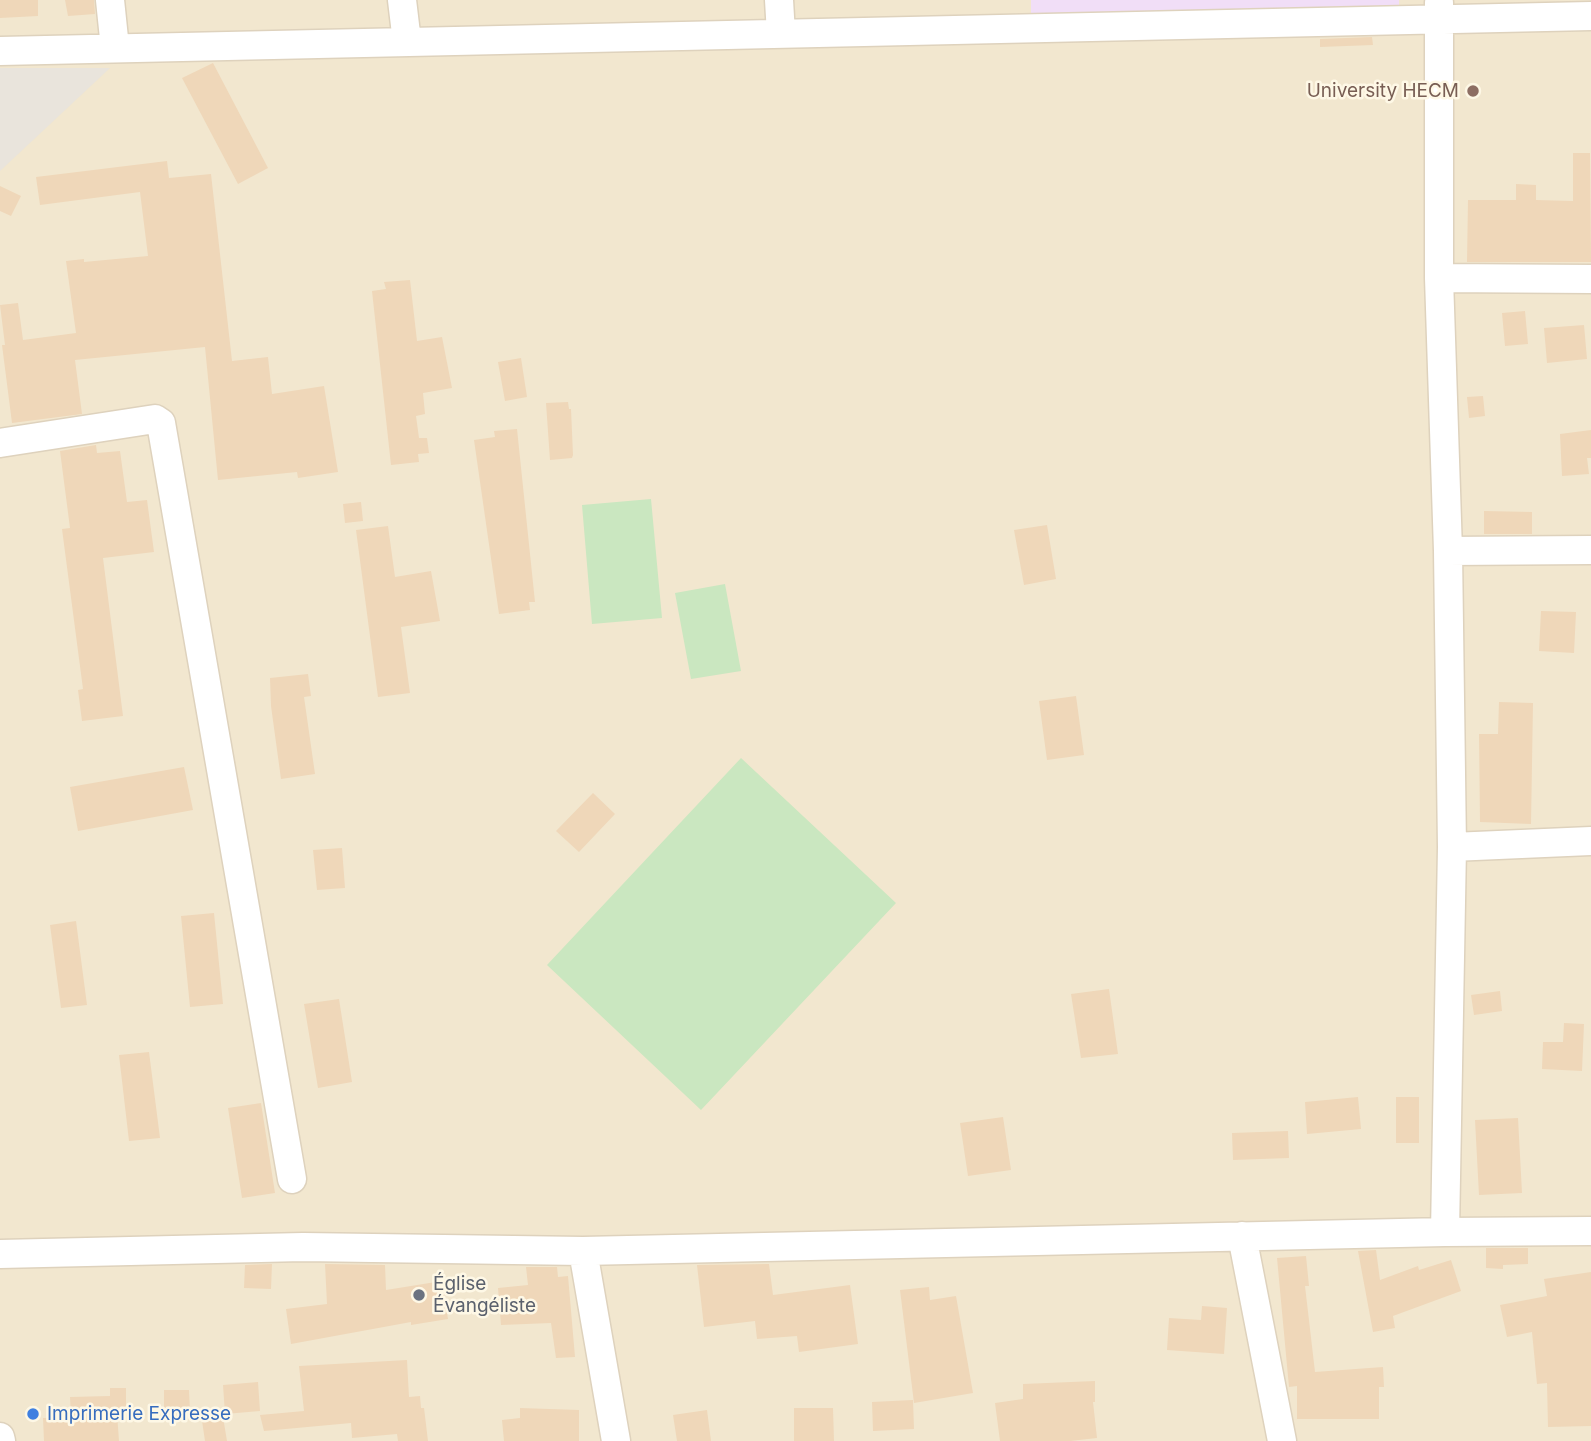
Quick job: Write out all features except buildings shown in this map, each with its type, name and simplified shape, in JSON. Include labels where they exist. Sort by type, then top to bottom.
[{"type":"street","points":[[110,0],[115,48]]},
{"type":"street","points":[[402,0],[407,42]]},
{"type":"street","points":[[779,0],[781,34]]},
{"type":"street","points":[[0,51],[781,34],[1440,10],[1591,16]]},
{"type":"street","points":[[1440,10],[1439,278],[1448,551],[1452,847],[1445,1232]]},
{"type":"street","points":[[1439,278],[1591,279]]},
{"type":"street","points":[[0,443],[155,419],[161,423],[292,1179]]},
{"type":"street","points":[[1448,551],[1591,550]]},
{"type":"street","points":[[1452,847],[1591,841]]},
{"type":"street","points":[[0,1254],[303,1247],[583,1251],[1591,1231]]},
{"type":"street","points":[[1242,1236],[1282,1441]]},
{"type":"street","points":[[583,1251],[616,1441]]},
{"type":"shaded area","points":[[0,0],[1591,0],[1591,1441],[0,1441]]},
{"type":"shaded area","points":[[1031,0],[1399,0],[1399,7],[1031,22]]},
{"type":"shaded area","points":[[0,68],[110,68],[0,171]]},
{"type":"green space","points":[[651,499],[662,618],[592,624],[582,505]]},
{"type":"green space","points":[[725,584],[741,671],[691,679],[675,593]]},
{"type":"green space","points":[[741,758],[896,903],[701,1110],[547,965]]},
{"type":"place","name":"University HECM","points":[[1473,91]]},
{"type":"place","name":"Église Évangéliste","points":[[419,1295]]},
{"type":"place","name":"Imprimerie Expresse","points":[[33,1414]]}]
